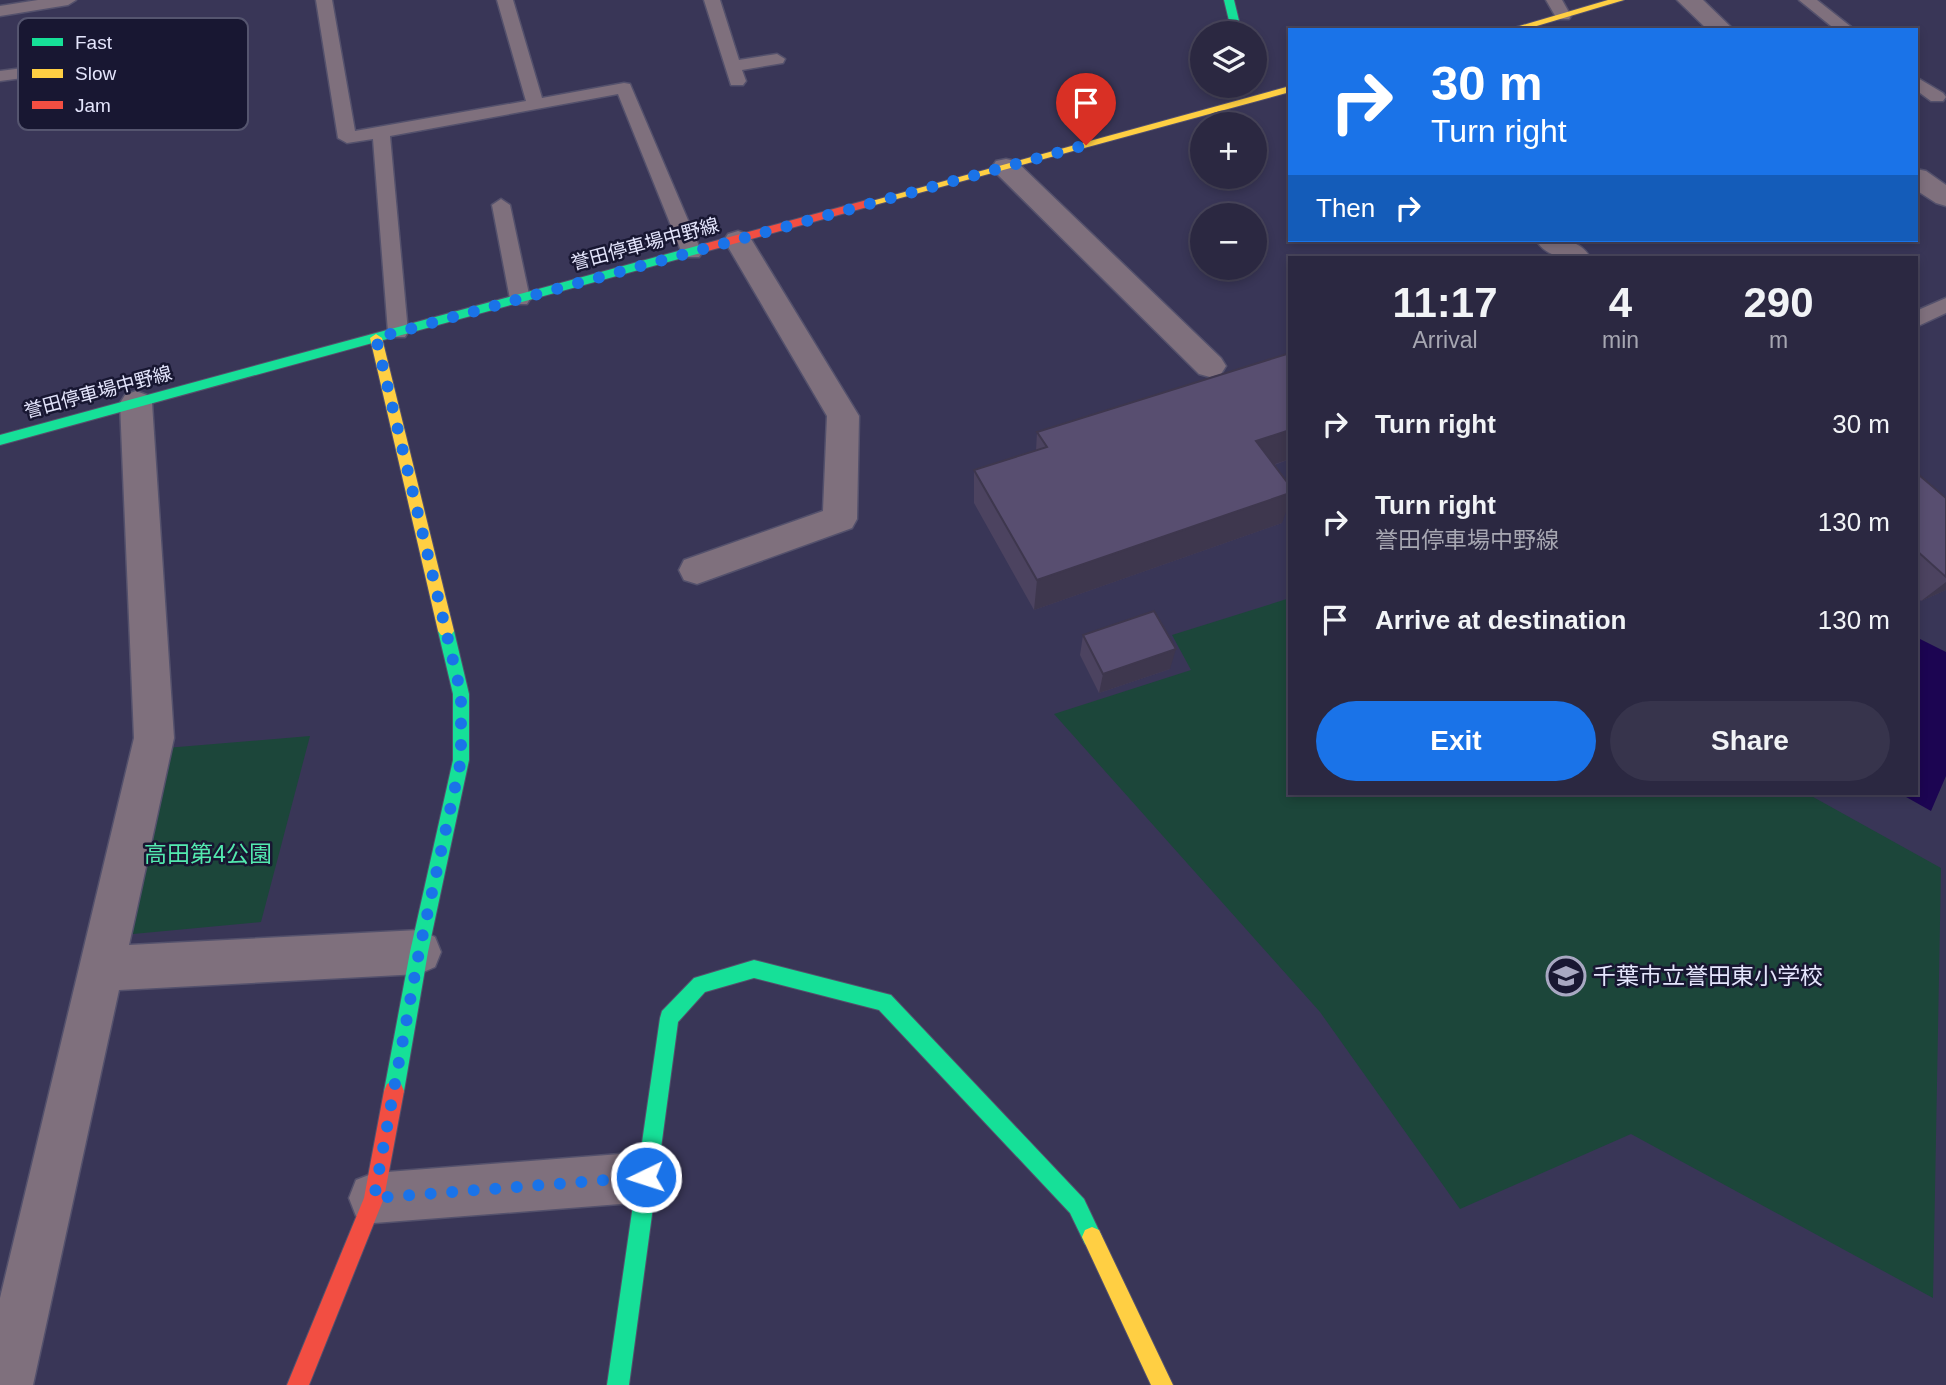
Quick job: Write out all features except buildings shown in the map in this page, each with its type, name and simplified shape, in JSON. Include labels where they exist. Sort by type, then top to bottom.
[{"type":"street","points":[[1229,0],[1234,21]]},
{"type":"street","points":[[1518,28],[1619,0]]},
{"type":"street","points":[[1689,0],[1720,28]]},
{"type":"street","points":[[1267,88],[1271,94]]},
{"type":"street","name":"誉田停車場中野線","points":[[0,440],[1288,90]]},
{"type":"street","points":[[1006,167],[1209,366]]},
{"type":"street","points":[[1918,178],[1946,197]]},
{"type":"street","points":[[697,570],[840,519],[843,416],[738,240]]},
{"type":"street","points":[[1553,242],[1574,256]]},
{"type":"street","points":[[298,1385],[374,1198],[419,952],[461,760],[461,694],[376,338]]},
{"type":"street","points":[[5,1385],[154,738],[136,403]]},
{"type":"street","points":[[101,969],[419,952]]},
{"type":"street","points":[[618,1385],[669,1018],[700,984],[754,969],[884,1002],[1077,1206],[1162,1385]]},
{"type":"street","points":[[374,1198],[646,1177]]},
{"type":"lane","points":[[0,12],[68,0]]},
{"type":"lane","points":[[324,0],[347,138],[624,88],[692,253]]},
{"type":"lane","points":[[505,0],[535,103]]},
{"type":"lane","points":[[712,0],[734,74],[777,59]]},
{"type":"lane","points":[[1554,0],[1563,16]]},
{"type":"lane","points":[[1807,0],[1844,28]]},
{"type":"lane","points":[[0,76],[18,73]]},
{"type":"lane","points":[[1918,83],[1937,97]]},
{"type":"lane","points":[[381,132],[398,332]]},
{"type":"lane","points":[[501,205],[520,299]]},
{"type":"lane","points":[[1918,319],[1946,305]]},
{"type":"green space","points":[[1288,599],[1288,795],[1810,795],[1941,868],[1933,1298],[1631,1134],[1460,1209],[1320,1012],[1054,714],[1191,670],[1172,635]]},
{"type":"green space","name":"高田第4公園","points":[[310,736],[261,922],[133,934],[121,916],[166,748]]},
{"type":"shaded area","points":[[1918,638],[1946,652],[1946,776],[1931,811],[1903,795],[1918,795]]},
{"type":"traffic: fast","points":[[1229,0],[1234,21]]},
{"type":"traffic: fast","points":[[0,440],[704,248]]},
{"type":"traffic: fast","points":[[394,1091],[419,952],[461,760],[461,694],[446,631]]},
{"type":"traffic: fast","points":[[618,1385],[669,1018],[700,984],[754,969],[884,1002],[1077,1206],[1092,1237]]},
{"type":"traffic: slow","points":[[1518,28],[1619,0]]},
{"type":"traffic: slow","points":[[867,204],[1288,90]]},
{"type":"traffic: slow","points":[[376,338],[446,631]]},
{"type":"traffic: slow","points":[[1092,1237],[1162,1385]]},
{"type":"traffic: jam","points":[[704,248],[867,204]]},
{"type":"traffic: jam","points":[[298,1385],[374,1198],[394,1091]]},
{"type":"place","name":"千葉市立誉田東小学校","points":[[1566,976]]},
{"type":"route","points":[[646,1177],[374,1198],[419,952],[461,760],[461,694],[376,338],[1086,145]]}]
